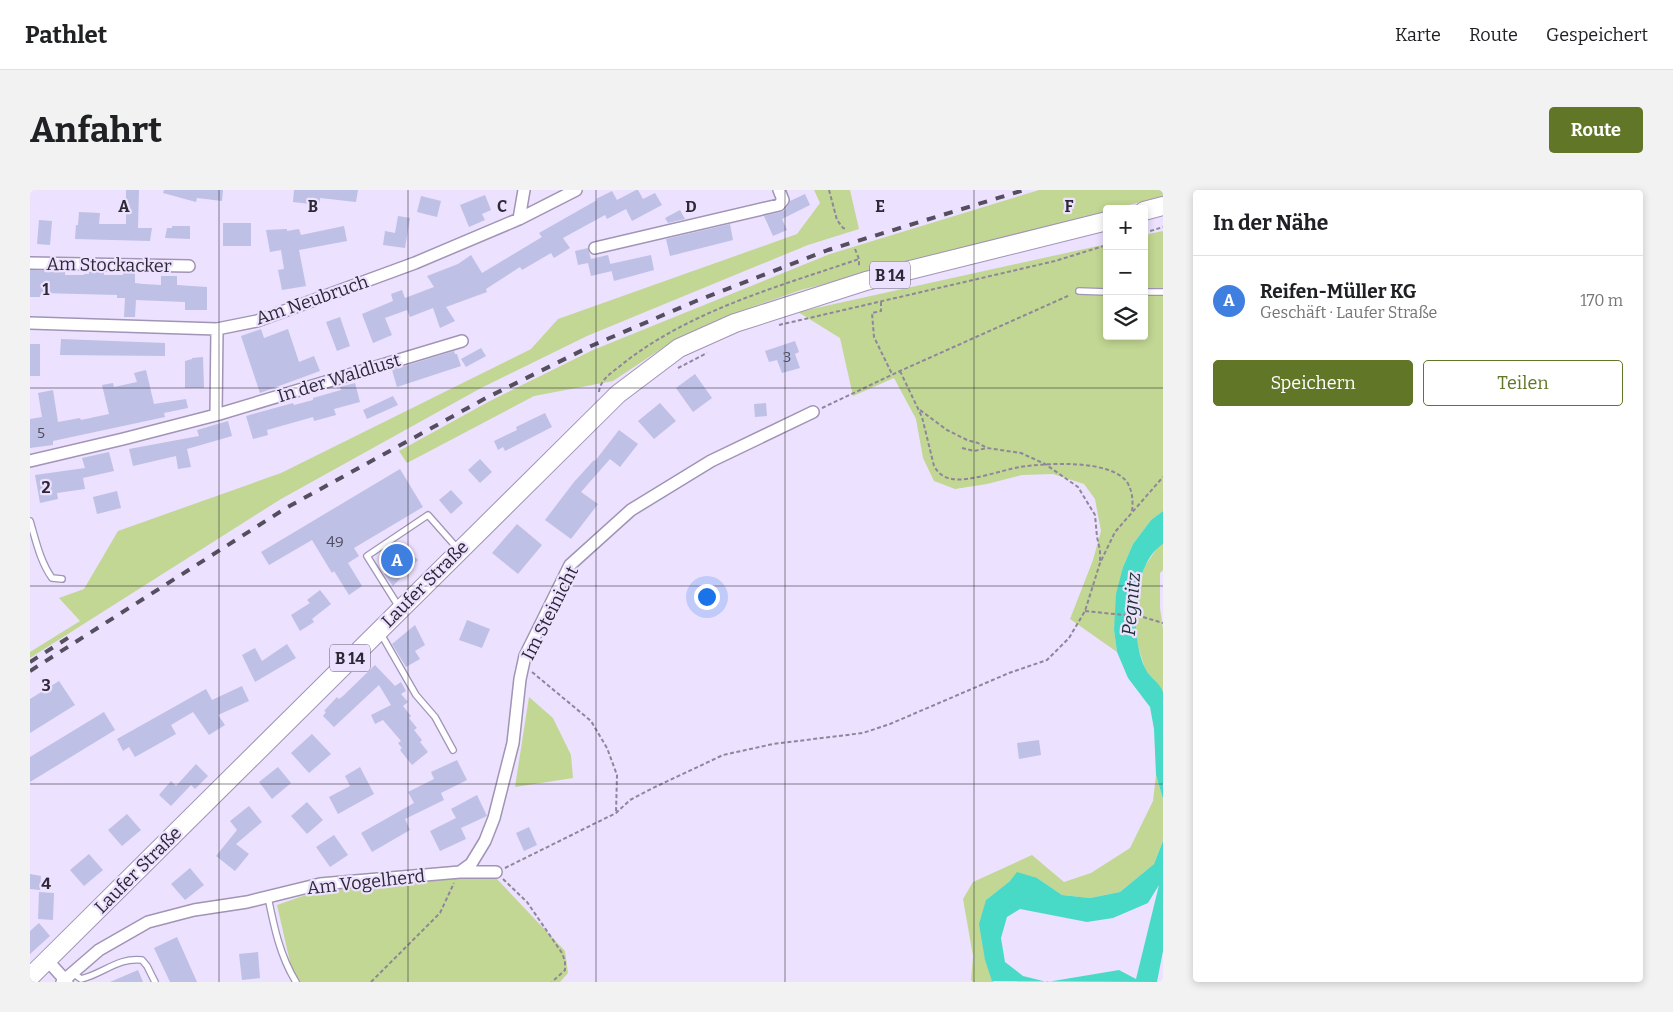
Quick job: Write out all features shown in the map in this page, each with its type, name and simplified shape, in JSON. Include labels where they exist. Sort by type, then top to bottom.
[{"type":"main road","points":[[1148,210],[1163,206]]},
{"type":"main road","name":"Laufer Straße","points":[[30,977],[618,394],[679,348],[735,323],[866,281],[1103,222]]},
{"type":"street","points":[[519,219],[524,190]]},
{"type":"street","name":"Am Neubruch","points":[[30,323],[217,329],[257,320],[415,263],[519,219],[576,190]]},
{"type":"street","points":[[595,248],[778,205],[783,200],[779,190]]},
{"type":"street","name":"Am Stockacker","points":[[30,263],[189,266]]},
{"type":"street","points":[[216,415],[217,329]]},
{"type":"street","name":"In der Waldlust","points":[[30,461],[216,415],[462,341]]},
{"type":"street","name":"Im Steinicht","points":[[460,872],[471,864],[494,818],[513,744],[520,679],[525,656],[570,565],[631,510],[711,461],[813,412]]},
{"type":"street","points":[[460,872],[496,872]]},
{"type":"street","name":"Am Vogelherd","points":[[67,979],[99,950],[148,922],[194,910],[247,902],[320,884],[460,872]]},
{"type":"street","points":[[47,960],[67,979]]},
{"type":"lane","points":[[1079,292],[1103,292]]},
{"type":"lane","points":[[1148,292],[1163,292]]},
{"type":"lane","points":[[400,609],[367,556],[428,516],[460,550]]},
{"type":"lane","points":[[30,521],[42,561],[48,573],[52,578],[62,579]]},
{"type":"lane","points":[[378,630],[416,695],[435,717],[453,750]]},
{"type":"lane","points":[[268,897],[280,948],[296,982]]},
{"type":"lane","points":[[67,979],[81,979],[119,962],[133,959],[142,960],[155,982]]},
{"type":"path","points":[[829,190],[837,220],[843,228],[847,229]]},
{"type":"path","points":[[1148,232],[1163,227]]},
{"type":"path","points":[[778,326],[1055,261],[1103,246]]},
{"type":"path","points":[[855,250],[859,259],[859,266]]},
{"type":"path","points":[[813,412],[892,374],[1079,292]]},
{"type":"path","points":[[881,302],[881,311],[872,313],[872,331],[892,374]]},
{"type":"path","points":[[674,371],[707,353]]},
{"type":"path","points":[[900,371],[922,417],[934,466],[945,477],[962,479],[1045,464],[1085,465],[1112,472],[1126,481],[1132,492],[1132,512]]},
{"type":"path","points":[[918,409],[947,430],[987,448],[1021,453],[1045,464],[1078,487],[1095,516],[1100,563]]},
{"type":"path","points":[[962,448],[974,451],[987,448]]},
{"type":"path","points":[[552,982],[565,970],[562,953],[527,902],[496,872],[616,813],[630,800],[653,788],[723,755],[773,744],[863,733],[890,724],[1009,673],[1047,660],[1069,638],[1085,611],[1100,563],[1115,532],[1163,477]]},
{"type":"path","points":[[1085,611],[1143,617],[1155,619],[1163,623]]},
{"type":"path","points":[[525,656],[532,671],[591,720],[607,748],[617,775],[616,813]]},
{"type":"path","points":[[371,982],[440,913],[460,872]]},
{"type":"shaded area","points":[[814,190],[850,190],[859,229],[808,245],[587,336],[481,388],[281,499],[30,658],[30,652],[80,621],[59,598],[84,589],[118,531],[281,473],[531,349],[558,319],[797,234],[820,203]]},
{"type":"shaded area","points":[[1039,190],[1163,190],[1163,196],[1129,205],[1103,205],[1103,212],[801,290],[735,313],[664,347],[613,381],[534,396],[407,463],[399,451],[488,402],[593,350],[830,254]]},
{"type":"shaded area","points":[[1163,231],[1163,511],[1151,520],[1133,544],[1123,567],[1114,630],[1117,652],[1070,619],[1093,560],[1101,531],[1095,499],[1084,484],[1053,474],[1022,475],[987,484],[955,489],[934,481],[923,458],[916,419],[894,378],[853,396],[840,338],[798,312],[1103,245],[1103,340],[1148,340],[1148,234]]},
{"type":"shaded area","points":[[1163,544],[1163,570],[1160,573],[1160,608],[1163,629],[1163,692],[1145,669],[1134,625],[1144,567],[1158,547]]},
{"type":"shaded area","points":[[529,697],[553,718],[571,755],[573,778],[515,787]]},
{"type":"shaded area","points":[[1156,775],[1163,799],[1163,841],[1154,864],[1120,892],[1090,898],[1062,895],[1037,878],[1010,881],[986,900],[985,960],[994,982],[973,982],[971,980],[973,956],[963,899],[973,882],[1032,855],[1064,882],[1091,873],[1130,848],[1153,801]]},
{"type":"shaded area","points":[[462,875],[496,878],[565,951],[568,973],[560,982],[299,982],[292,971],[277,905],[320,890]]},
{"type":"water","name":"Pegnitz","points":[[1163,511],[1163,544],[1152,554],[1145,567],[1139,584],[1136,620],[1140,655],[1145,668],[1163,692],[1163,799],[1156,775],[1154,729],[1150,707],[1128,678],[1117,652],[1114,630],[1116,594],[1123,567],[1133,544],[1151,520]]},
{"type":"water","points":[[1163,841],[1163,951],[1157,982],[1051,981],[1119,970],[1136,979],[1159,885],[1148,903],[1113,918],[1087,922],[1020,909],[1007,917],[1001,938],[1005,962],[1023,976],[1044,981],[992,981],[985,960],[979,924],[986,900],[1010,881],[1017,872],[1037,878],[1062,895],[1090,898],[1120,892],[1154,864]]},
{"type":"building","points":[[126,190],[139,190],[138,228],[152,228],[150,241],[75,239],[79,212],[100,213],[99,224],[126,224]]},
{"type":"building","points":[[164,190],[223,190],[222,201],[197,198],[196,202],[163,193]]},
{"type":"building","points":[[294,190],[358,190],[356,202],[320,198],[319,205],[293,202]]},
{"type":"building","points":[[638,190],[643,199],[655,193],[662,205],[632,221],[626,209],[607,219],[605,215],[563,238],[570,248],[554,258],[551,253],[522,270],[520,267],[486,289],[487,292],[446,307],[455,321],[440,328],[433,308],[410,317],[407,310],[385,318],[392,335],[373,343],[362,314],[393,301],[391,294],[402,290],[405,298],[434,287],[427,276],[458,264],[471,255],[482,273],[542,237],[539,233],[596,199],[612,191],[617,200]]},
{"type":"building","points":[[805,194],[810,205],[782,219],[787,230],[773,236],[764,216],[785,210],[790,201]]},
{"type":"building","points":[[485,195],[491,210],[482,214],[485,220],[469,227],[460,205]]},
{"type":"building","points":[[421,196],[441,201],[437,217],[417,212]]},
{"type":"building","points":[[680,210],[685,219],[668,223],[665,218]]},
{"type":"building","points":[[398,216],[410,218],[405,248],[383,245],[385,231],[395,233]]},
{"type":"building","points":[[39,220],[52,221],[50,245],[37,244]]},
{"type":"building","points":[[223,223],[251,223],[251,246],[223,246]]},
{"type":"building","points":[[730,224],[733,240],[670,256],[666,239]]},
{"type":"building","points":[[172,226],[190,226],[190,239],[165,238],[167,228],[172,228]]},
{"type":"building","points":[[344,226],[347,241],[299,250],[306,286],[282,290],[278,270],[284,269],[281,250],[270,252],[266,230],[287,229],[287,231],[299,229],[301,235]]},
{"type":"building","points":[[588,248],[591,259],[608,255],[612,271],[591,276],[588,263],[578,265],[575,251]]},
{"type":"building","points":[[651,255],[654,270],[614,281],[610,264]]},
{"type":"building","points":[[30,270],[65,271],[65,275],[104,272],[104,275],[123,275],[123,272],[135,272],[135,283],[161,285],[161,276],[177,276],[177,285],[207,287],[207,310],[185,310],[185,302],[136,300],[135,317],[124,317],[125,298],[117,298],[117,295],[41,293],[40,297],[30,297]]},
{"type":"building","points":[[340,317],[350,346],[337,351],[326,322]]},
{"type":"building","points":[[261,329],[264,338],[288,329],[299,362],[314,356],[320,371],[260,393],[241,336]]},
{"type":"building","points":[[61,339],[165,343],[165,356],[60,355]]},
{"type":"building","points":[[795,341],[799,352],[795,354],[800,368],[782,373],[777,360],[769,362],[765,351]]},
{"type":"building","points":[[30,344],[40,344],[40,376],[30,376]]},
{"type":"building","points":[[481,348],[486,356],[466,367],[461,359]]},
{"type":"building","points":[[454,351],[461,366],[397,387],[392,370]]},
{"type":"building","points":[[203,357],[204,388],[185,388],[185,361]]},
{"type":"building","points":[[146,370],[154,404],[186,399],[188,408],[164,413],[165,417],[53,441],[53,445],[30,448],[30,419],[42,417],[38,393],[53,390],[58,422],[80,418],[81,420],[109,414],[102,385],[113,383],[114,387],[137,382],[134,373]]},
{"type":"building","points":[[695,374],[712,398],[693,412],[676,388]]},
{"type":"building","points":[[355,383],[360,402],[334,409],[336,415],[314,421],[313,417],[267,430],[268,435],[253,439],[246,416],[293,403],[294,405],[313,400],[313,398],[341,390],[340,387]]},
{"type":"building","points":[[393,396],[398,405],[367,419],[363,410]]},
{"type":"building","points":[[660,403],[676,421],[654,439],[638,421]]},
{"type":"building","points":[[766,403],[767,416],[755,417],[754,404]]},
{"type":"building","points":[[545,413],[552,427],[505,451],[503,447],[498,450],[494,441],[517,430],[516,427]]},
{"type":"building","points":[[228,421],[232,436],[187,449],[191,467],[178,469],[176,456],[133,466],[129,449],[199,436],[197,430]]},
{"type":"building","points":[[619,430],[638,444],[620,467],[610,459],[581,492],[598,504],[571,539],[545,520],[574,482],[595,461]]},
{"type":"building","points":[[109,452],[114,471],[83,478],[85,489],[57,493],[58,499],[40,503],[35,475],[85,468],[82,458]]},
{"type":"building","points":[[480,459],[492,472],[480,483],[468,470]]},
{"type":"building","points":[[400,469],[423,507],[354,548],[359,556],[348,563],[362,586],[349,595],[334,571],[332,573],[312,540],[269,565],[261,552]]},
{"type":"building","points":[[451,490],[463,503],[451,514],[439,500]]},
{"type":"building","points":[[117,491],[121,508],[97,514],[93,497]]},
{"type":"building","points":[[517,524],[542,545],[518,574],[492,553]]},
{"type":"building","points":[[407,550],[418,560],[393,586],[384,574]]},
{"type":"building","points":[[320,590],[331,604],[312,619],[314,622],[300,631],[291,615],[310,603],[307,600]]},
{"type":"building","points":[[467,620],[490,629],[482,648],[459,640]]},
{"type":"building","points":[[415,625],[425,645],[415,651],[420,659],[406,667],[392,644]]},
{"type":"building","points":[[287,644],[296,658],[255,682],[242,655],[255,648],[262,661]]},
{"type":"building","points":[[375,665],[395,686],[401,682],[406,691],[401,694],[408,702],[403,706],[417,728],[414,730],[422,740],[420,742],[428,752],[412,765],[400,750],[402,748],[398,743],[401,741],[383,720],[375,724],[371,715],[391,705],[379,685],[334,727],[323,716],[326,712],[324,711],[337,697],[339,699],[343,696]]},
{"type":"building","points":[[59,681],[75,705],[30,733],[30,699]]},
{"type":"building","points":[[242,686],[249,701],[218,715],[225,725],[209,735],[193,712],[171,725],[176,734],[135,757],[129,747],[123,751],[117,739],[206,689],[212,700]]},
{"type":"building","points":[[104,712],[115,730],[30,782],[30,757]]},
{"type":"building","points":[[312,734],[331,754],[309,773],[291,753]]},
{"type":"building","points":[[1039,740],[1041,755],[1019,759],[1017,743]]},
{"type":"building","points":[[457,760],[467,780],[441,793],[444,800],[405,819],[410,830],[372,852],[361,833],[414,803],[408,792],[434,779],[431,772]]},
{"type":"building","points":[[196,764],[208,776],[195,789],[191,785],[171,806],[159,795],[171,781],[176,786]]},
{"type":"building","points":[[278,767],[291,783],[272,799],[259,782]]},
{"type":"building","points":[[360,767],[374,794],[338,814],[329,797],[350,786],[345,776]]},
{"type":"building","points":[[477,795],[487,816],[461,828],[466,839],[440,851],[430,831],[456,818],[451,809]]},
{"type":"building","points":[[307,802],[323,820],[307,834],[291,816]]},
{"type":"building","points":[[249,806],[262,822],[236,844],[249,854],[235,871],[216,856],[237,830],[230,821]]},
{"type":"building","points":[[127,814],[141,830],[122,846],[108,830]]},
{"type":"building","points":[[529,827],[537,845],[524,851],[516,833]]},
{"type":"building","points":[[334,835],[348,855],[330,867],[316,847]]},
{"type":"building","points":[[89,854],[103,870],[84,886],[70,870]]},
{"type":"building","points":[[190,868],[204,885],[185,900],[171,884]]},
{"type":"building","points":[[30,874],[41,876],[40,890],[30,889]]},
{"type":"building","points":[[39,892],[54,893],[53,920],[38,919]]},
{"type":"building","points":[[39,923],[50,936],[30,954],[30,931]]},
{"type":"building","points":[[177,937],[197,982],[170,982],[154,948]]},
{"type":"building","points":[[258,952],[260,978],[242,980],[239,954]]},
{"type":"building","points":[[138,970],[143,982],[110,982]]},
{"type":"railway","points":[[30,671],[286,508],[486,398],[591,346],[696,301],[828,250],[1024,190]]},
{"type":"railway","points":[[30,662],[71,636]]},
{"type":"place","name":"Reifen-Müller KG","points":[[397,560]]}]
